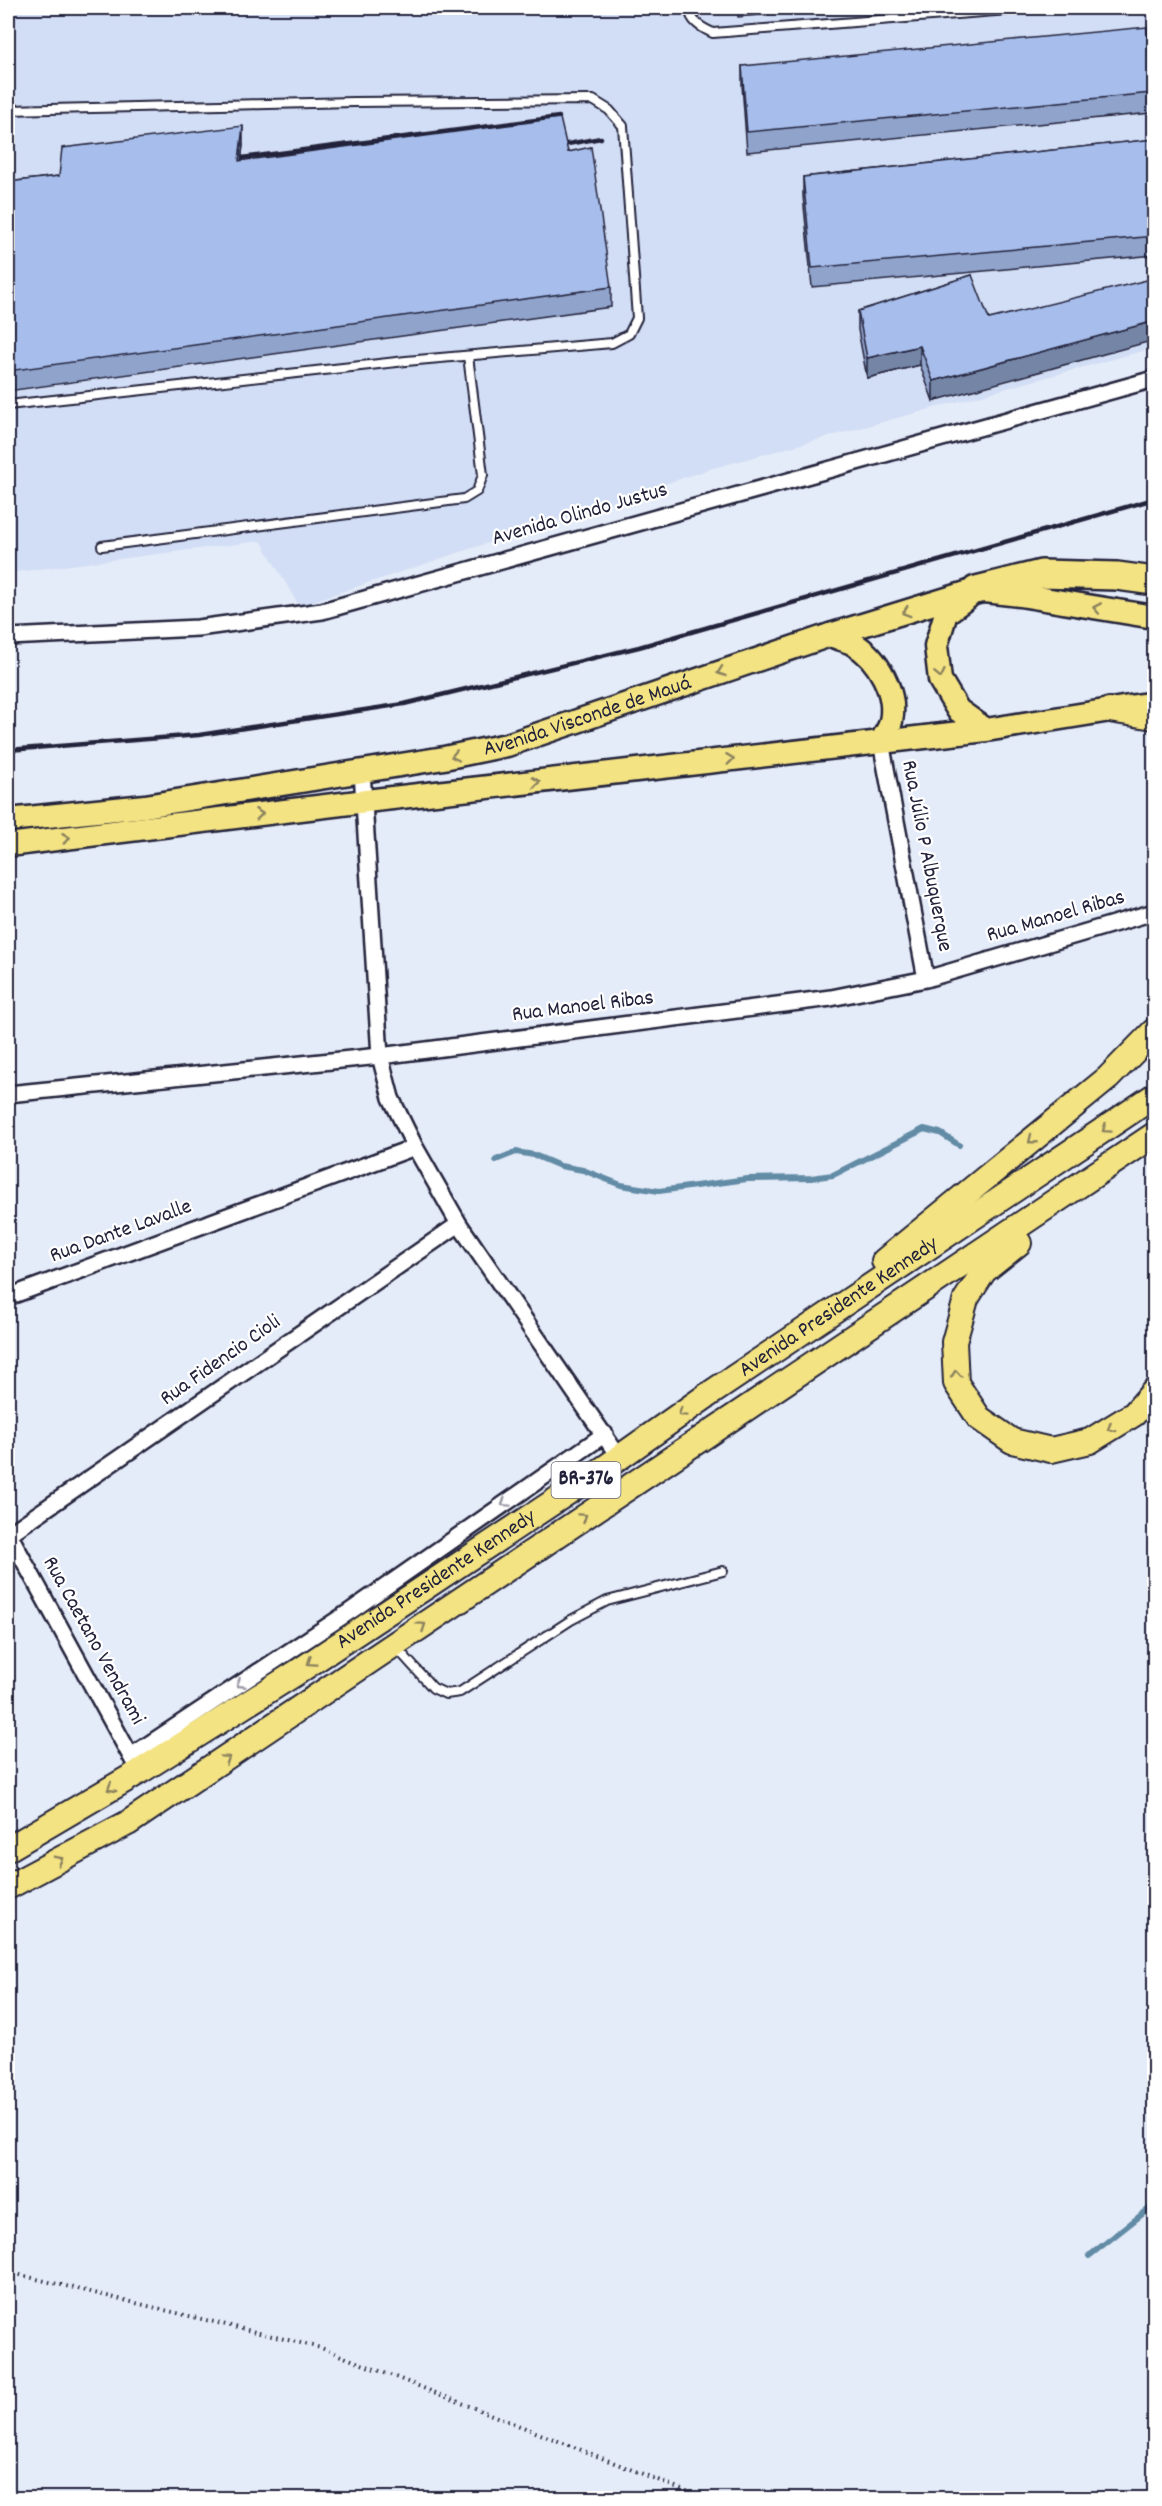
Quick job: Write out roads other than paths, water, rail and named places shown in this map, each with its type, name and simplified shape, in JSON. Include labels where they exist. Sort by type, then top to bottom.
[{"type":"highway","points":[[976,590],[1041,574],[1117,576],[1155,581]]},
{"type":"highway","points":[[1109,710],[1155,717]]},
{"type":"highway","points":[[705,1397],[846,1292],[1108,1078],[1155,1031]]},
{"type":"highway","name":"Avenida Presidente Kennedy","points":[[8,1849],[135,1764],[296,1672],[1155,1096]]},
{"type":"highway","name":"Avenida Presidente Kennedy","points":[[8,1887],[128,1823],[1155,1136]]},
{"type":"highway","points":[[1130,1153],[984,1271],[966,1299],[954,1342],[956,1383],[980,1418],[1012,1441],[1051,1450],[1090,1441],[1134,1414],[1155,1391]]},
{"type":"main road","name":"Avenida Visconde de Mauá","points":[[8,820],[145,806],[507,745],[830,635],[976,590],[1155,617]]},
{"type":"main road","points":[[976,590],[946,613],[936,646],[940,680],[958,710],[986,730]]},
{"type":"main road","points":[[830,635],[853,644],[872,659],[885,679],[891,713],[890,723],[881,742]]},
{"type":"main road","name":"Avenida Visconde de Mauá","points":[[8,845],[366,801],[986,730],[1155,703]]},
{"type":"street","name":"Avenida Olindo Justus","points":[[8,637],[198,628],[322,611],[1155,379]]},
{"type":"street","name":"Rua Júlio P Albuquerque","points":[[881,742],[926,979]]},
{"type":"street","points":[[362,771],[366,801],[380,1056],[391,1098],[415,1147],[459,1224],[619,1457]]},
{"type":"street","name":"Rua Manoel Ribas","points":[[8,1094],[380,1056],[831,998],[926,979],[1155,912]]},
{"type":"street","name":"Rua Dante Lavalle","points":[[8,1297],[415,1147]]},
{"type":"street","name":"Rua Fidencio Cioli","points":[[8,1534],[459,1224]]},
{"type":"street","points":[[135,1764],[605,1434]]},
{"type":"street","name":"Rua Caetano Vendrami","points":[[8,1534],[135,1764]]},
{"type":"lane","points":[[690,8],[689,13],[698,26],[713,33],[1033,8]]},
{"type":"lane","points":[[8,110],[354,102],[593,100],[609,110],[623,126],[637,318],[629,334],[612,344],[468,356],[8,405]]},
{"type":"lane","points":[[102,546],[464,499],[477,491],[483,475],[468,356]]},
{"type":"lane","points":[[394,1645],[434,1688],[446,1694],[460,1692],[571,1620],[607,1601],[723,1570]]},
{"type":"waterway","points":[[496,1160],[516,1152],[534,1155],[560,1166],[583,1170],[621,1185],[659,1191],[747,1179],[811,1178],[833,1175],[924,1129],[940,1133],[959,1145]]},
{"type":"waterway","points":[[1089,2256],[1154,2205]]},
{"type":"railway","points":[[226,160],[559,117]]},
{"type":"railway","points":[[551,147],[601,138]]},
{"type":"railway","points":[[8,750],[199,735],[404,704],[639,647],[1154,499]]}]
